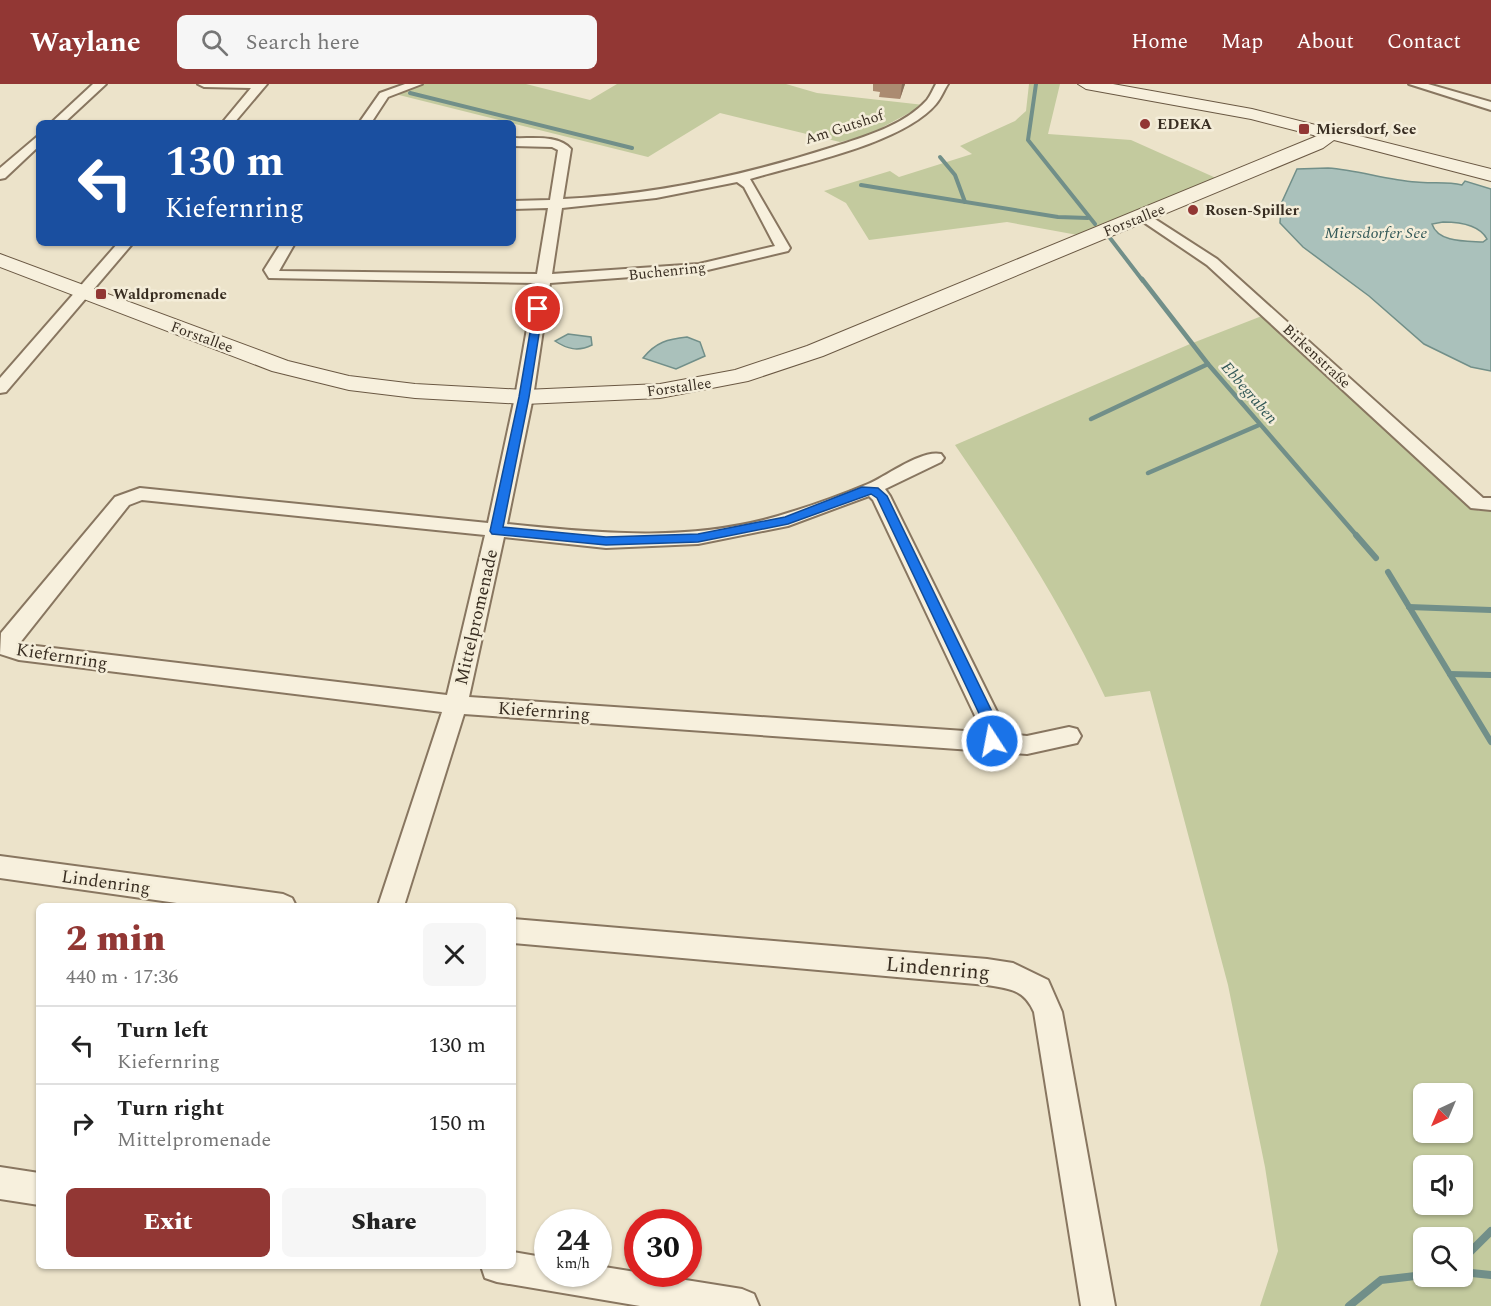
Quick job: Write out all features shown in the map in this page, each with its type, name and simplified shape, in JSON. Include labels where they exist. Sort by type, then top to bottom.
[{"type":"street","points":[[60,120],[100,84]]},
{"type":"street","points":[[204,84],[260,84]]},
{"type":"street","points":[[230,120],[260,84]]},
{"type":"street","points":[[367,120],[384,95],[415,84]]},
{"type":"street","name":"Am Gutshof","points":[[740,178],[895,128],[926,109],[938,96],[942,84]]},
{"type":"street","points":[[1086,84],[1153,89],[1491,176]]},
{"type":"street","points":[[1415,84],[1491,106]]},
{"type":"street","name":"Forstallee","points":[[0,260],[307,374],[349,383],[415,391],[524,397],[666,390],[716,382],[765,369],[814,351],[1317,144],[1332,134]]},
{"type":"street","points":[[0,175],[36,142]]},
{"type":"street","name":"Mittelpromenade","points":[[392,903],[456,705],[496,531],[524,397],[565,149],[562,145],[516,142]]},
{"type":"street","points":[[516,205],[555,205],[657,194],[740,178]]},
{"type":"street","name":"Buchenring","points":[[286,246],[271,270],[274,275],[543,279],[618,276],[693,269],[783,248],[749,185],[740,178]]},
{"type":"street","name":"Birkenstraße","points":[[1144,216],[1212,262],[1478,504],[1487,505]]},
{"type":"street","points":[[0,388],[123,246]]},
{"type":"street","name":"Kiefernring","points":[[935,458],[878,485],[874,491],[866,490],[788,520],[698,538],[606,541],[140,494],[129,496],[122,501],[16,630],[9,639],[8,648],[28,653],[456,705],[1027,745],[1069,736]]},
{"type":"street","points":[[874,491],[881,496],[947,629],[991,724],[992,741]]},
{"type":"street","name":"Lindenring","points":[[0,867],[261,903]]},
{"type":"street","name":"Lindenring","points":[[516,931],[987,972],[1013,976],[1038,989],[1048,1012],[1098,1306]]},
{"type":"street","points":[[0,1183],[36,1189]]},
{"type":"street","points":[[515,1269],[742,1306]]},
{"type":"green space","points":[[413,84],[526,84],[590,100],[617,84],[786,84],[817,93],[924,105],[866,136],[840,142],[720,113],[648,157],[516,124],[516,120],[499,120],[395,94]]},
{"type":"green space","points":[[1029,84],[1060,84],[1048,134],[1131,140],[1216,178],[1083,236],[1007,222],[869,240],[846,203],[824,191],[890,171],[899,177],[972,154],[960,146],[1015,121],[1026,111]]},
{"type":"green space","points":[[1267,314],[1479,511],[1491,508],[1491,1306],[1260,1306],[1278,1251],[1265,1167],[1228,985],[1150,691],[1105,697],[1072,631],[1036,568],[955,445],[1190,344]]},
{"type":"water","name":"Miersdorfer See","points":[[1297,169],[1339,169],[1422,183],[1462,185],[1465,181],[1491,189],[1491,371],[1471,367],[1424,344],[1369,296],[1303,247],[1280,223],[1281,204]],"holes":[[[1461,223],[1474,227],[1487,239],[1483,242],[1447,238],[1440,235],[1432,224]]]},
{"type":"water","points":[[568,334],[591,337],[592,345],[573,349],[555,341]]},
{"type":"water","points":[[687,337],[700,342],[705,356],[676,369],[643,358],[663,342]]},
{"type":"waterway","name":"Ebbegraben","points":[[1036,84],[1028,140],[1095,224]]},
{"type":"waterway","points":[[410,93],[632,148]]},
{"type":"waterway","points":[[940,157],[955,175],[965,202]]},
{"type":"waterway","points":[[861,185],[965,202]]},
{"type":"waterway","points":[[965,202],[1058,217],[1088,218]]},
{"type":"waterway","name":"Ebbegraben","points":[[1110,238],[1143,281]]},
{"type":"waterway","name":"Ebbegraben","points":[[1142,279],[1208,364]]},
{"type":"waterway","points":[[1091,419],[1208,364]]},
{"type":"waterway","name":"Ebbegraben","points":[[1208,364],[1357,536]]},
{"type":"waterway","points":[[1148,473],[1259,425]]},
{"type":"waterway","name":"Ebbegraben","points":[[1356,535],[1376,558]]},
{"type":"waterway","name":"Ebbegraben","points":[[1388,572],[1409,607]]},
{"type":"waterway","points":[[1409,607],[1491,610]]},
{"type":"waterway","name":"Ebbegraben","points":[[1409,607],[1491,742]]},
{"type":"waterway","points":[[1450,674],[1491,675]]},
{"type":"waterway","name":"Ebbegraben","points":[[1473,1249],[1491,1231]]},
{"type":"waterway","points":[[1473,1273],[1491,1275]]},
{"type":"waterway","name":"Ebbegraben","points":[[1349,1306],[1381,1280],[1413,1276]]},
{"type":"place","name":"EDEKA","points":[[1145,124]]},
{"type":"place","name":"Miersdorf, See","points":[[1304,129]]},
{"type":"place","name":"Rosen-Spiller","points":[[1193,210]]},
{"type":"place","name":"Waldpromenade","points":[[101,294]]},
{"type":"route","points":[[538,309],[524,397],[496,531],[606,541],[698,538],[788,520],[866,490],[874,491],[881,496],[947,629],[991,724],[992,741]]}]
